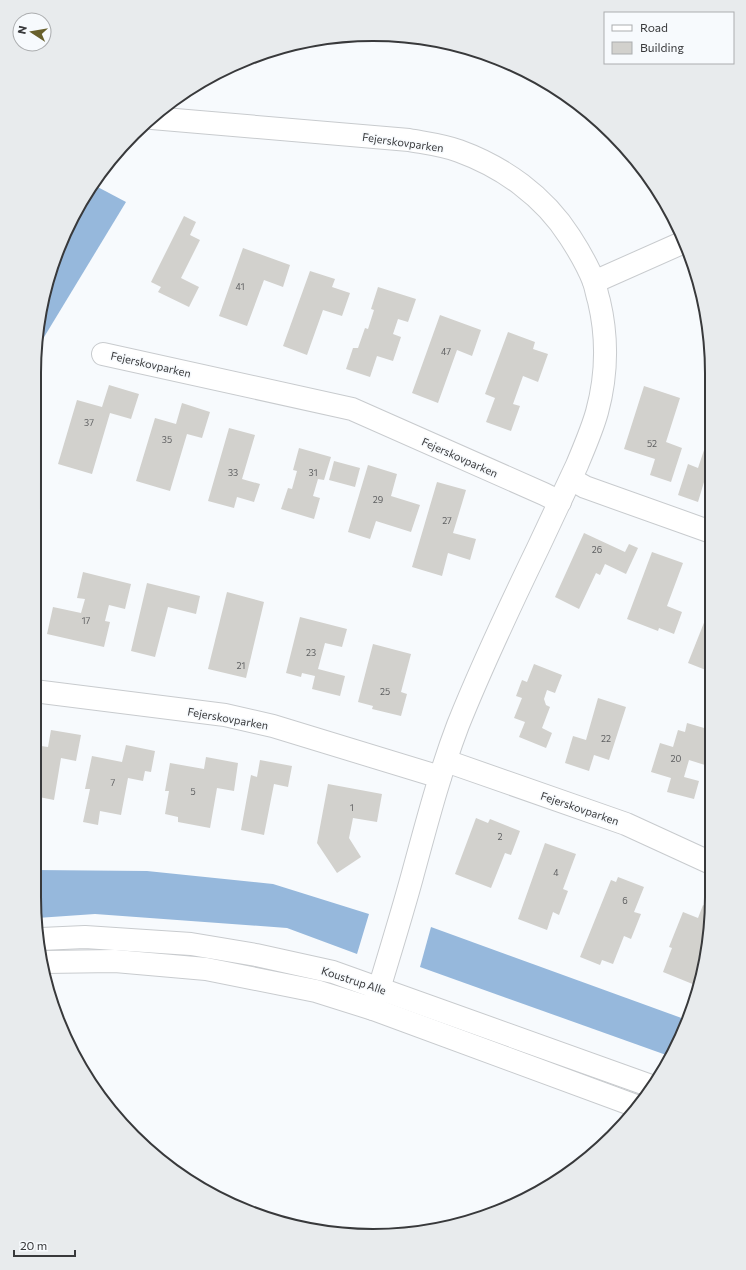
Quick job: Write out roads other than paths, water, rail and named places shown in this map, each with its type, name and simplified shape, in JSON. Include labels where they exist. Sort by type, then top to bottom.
[{"type":"street","name":"Fejerskovparken","points":[[160,119],[408,140],[459,151],[490,165],[507,175],[536,196],[548,208],[568,233],[579,252],[594,282],[601,310],[606,358],[604,381],[597,414],[571,479],[504,618],[468,700],[443,769],[397,932],[373,1009]]},
{"type":"street","points":[[594,282],[679,244]]},
{"type":"street","name":"Fejerskovparken","points":[[102,354],[352,409],[560,502]]},
{"type":"street","points":[[571,479],[585,487],[705,530]]},
{"type":"street","name":"Fejerskovparken","points":[[41,692],[225,715],[443,769],[626,824],[705,860]]},
{"type":"street","name":"Koustrup Alle","points":[[44,939],[84,937],[191,944],[256,955],[333,972],[647,1084]]},
{"type":"street","name":"Koustrup Alle","points":[[47,962],[115,961],[206,969],[316,991],[373,1009],[632,1104]]}]
